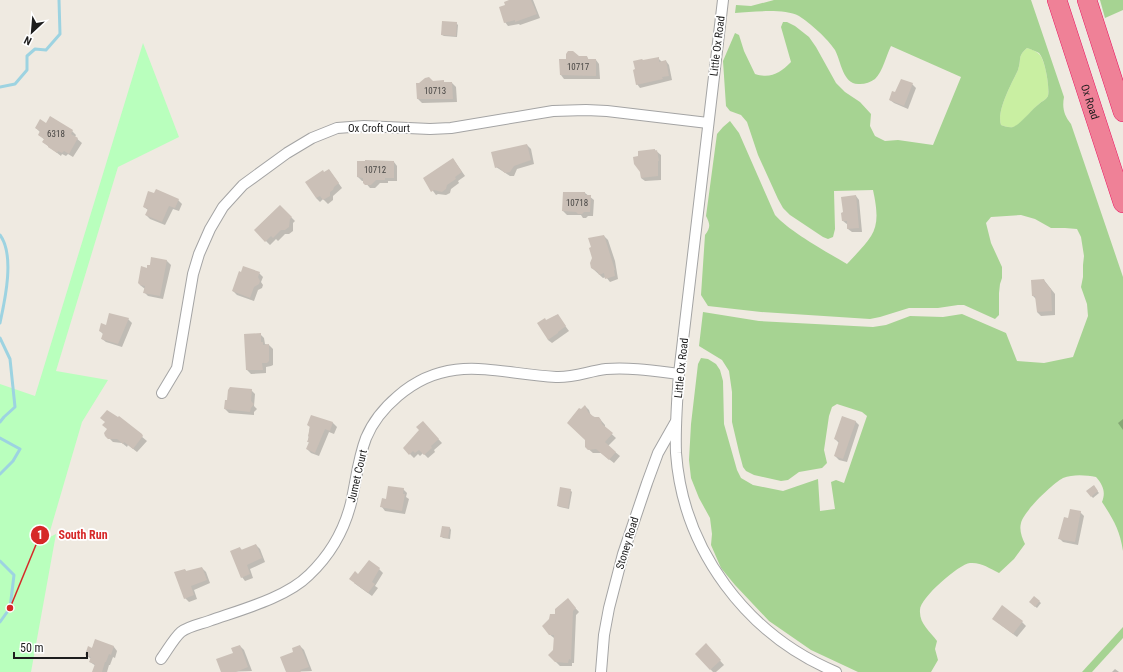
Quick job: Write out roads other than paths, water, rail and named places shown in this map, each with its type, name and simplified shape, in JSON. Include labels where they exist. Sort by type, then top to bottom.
[{"type":"highway","name":"Ox Road","points":[[1057,0],[1123,203]]},
{"type":"highway","points":[[1087,0],[1123,112]]},
{"type":"street","name":"Little Ox Road","points":[[723,0],[679,374],[676,421],[676,453],[686,507],[692,527],[713,568],[731,593],[770,633],[811,660],[836,672]]},
{"type":"street","name":"Ox Croft Court","points":[[162,393],[177,368],[193,274],[199,254],[210,229],[223,207],[243,185],[287,153],[312,138],[337,128],[364,126],[430,129],[451,128],[553,111],[608,111],[708,123]]},
{"type":"street","name":"Jumet Court","points":[[160,658],[181,632],[284,593],[303,582],[319,565],[334,546],[344,525],[351,504],[359,459],[367,436],[381,412],[389,403],[420,380],[444,371],[471,368],[557,377],[580,375],[604,369],[622,368],[679,374]]},
{"type":"street","name":"Stoney Road","points":[[601,672],[604,635],[609,608],[623,554],[658,453],[676,421]]},
{"type":"waterway","points":[[0,87],[15,84],[27,70],[27,56],[35,49],[46,50],[60,34],[59,0]]},
{"type":"waterway","points":[[0,235],[5,244],[8,266],[8,278],[0,323]]},
{"type":"waterway","points":[[0,338],[10,359],[15,407],[0,422]]},
{"type":"waterway","points":[[0,438],[20,449],[13,461],[0,474]]},
{"type":"waterway","points":[[0,561],[14,575],[10,608],[0,622]]},
{"type":"place","name":"South Run","points":[[10,608]]}]
